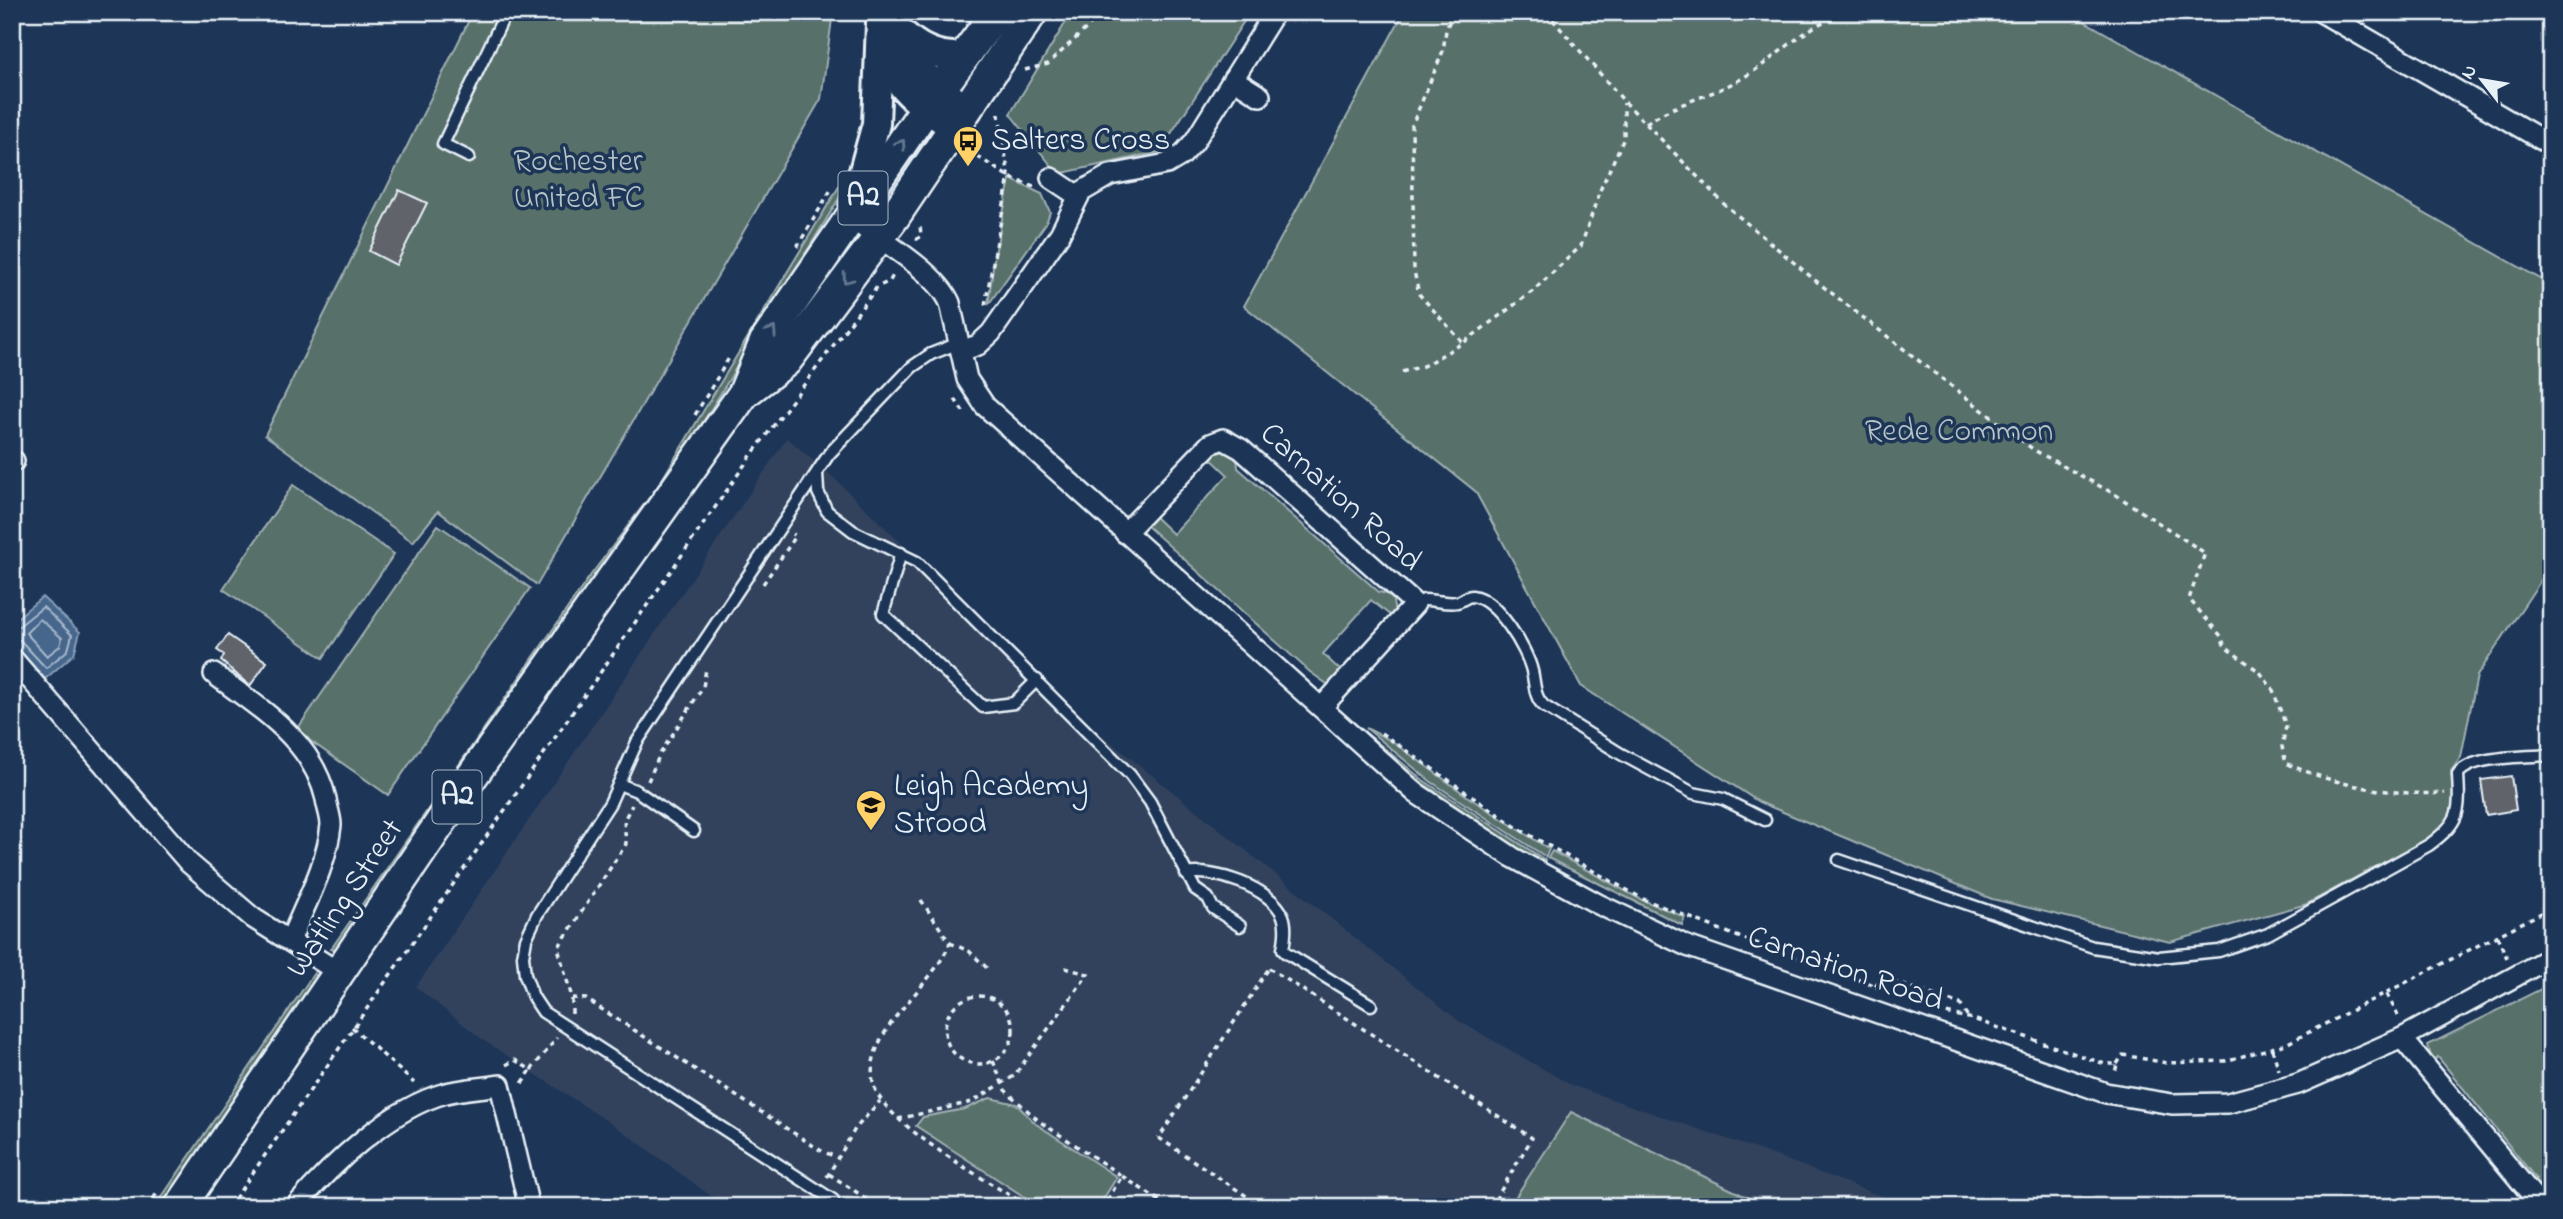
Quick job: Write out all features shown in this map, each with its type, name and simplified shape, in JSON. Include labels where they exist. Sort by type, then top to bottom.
[{"type":"main road","name":"A2","points":[[1011,67],[1032,12]]},
{"type":"main road","points":[[884,17],[907,38],[942,57],[964,56]]},
{"type":"main road","points":[[884,17],[893,76],[976,126]]},
{"type":"main road","points":[[850,218],[876,124],[884,17]]},
{"type":"main road","name":"Watling Street","points":[[170,1197],[338,972],[470,779],[744,393],[765,342],[986,21]]},
{"type":"main road","name":"Watling Street","points":[[744,393],[786,361],[878,238],[976,126],[1011,67]]},
{"type":"street","points":[[960,347],[983,341],[1044,259],[1078,196],[1104,177],[1167,164],[1182,155],[1194,142],[1275,12]]},
{"type":"street","points":[[2321,12],[2551,145]]},
{"type":"street","points":[[1233,79],[1260,96]]},
{"type":"street","points":[[1045,184],[1078,196]]},
{"type":"street","name":"Carnation Road","points":[[850,218],[945,292],[969,385],[980,401],[1416,793],[1512,857],[1598,904],[1687,946],[2106,1093],[2172,1104],[2228,1102],[2298,1084],[2402,1038],[2551,957]]},
{"type":"street","name":"Carnation Road","points":[[1125,533],[1210,444],[1223,439],[1241,449],[1420,602],[1322,707]]},
{"type":"street","points":[[12,658],[169,843],[246,912],[338,972]]},
{"type":"street","points":[[214,674],[291,733],[314,764],[323,787],[331,823],[322,863],[290,941]]},
{"type":"street","points":[[2402,1038],[2542,1207]]},
{"type":"street","points":[[295,1207],[322,1175],[372,1132],[431,1098],[500,1085],[529,1207]]},
{"type":"lane","points":[[469,157],[443,144],[506,12]]},
{"type":"lane","points":[[832,1200],[543,1012],[533,997],[525,975],[523,948],[537,915],[599,820],[619,784],[637,742],[829,454],[907,371],[931,354],[960,347]]},
{"type":"lane","points":[[817,472],[818,492],[827,511],[853,531],[917,562],[1037,680],[1138,785],[1195,889],[1209,899],[1212,907],[1240,926]]},
{"type":"lane","points":[[901,553],[883,614],[983,707],[1014,703],[1037,680]]},
{"type":"lane","points":[[1420,602],[1454,603],[1469,596],[1478,599],[1504,620],[1520,639],[1530,662],[1538,699],[1544,706],[1621,754],[1693,793],[1723,799],[1765,820]]},
{"type":"lane","points":[[1839,860],[2093,947],[2159,957],[2219,951],[2268,934],[2429,845],[2451,828],[2457,815],[2460,802],[2458,774],[2463,767],[2479,762],[2551,755]]},
{"type":"lane","points":[[619,784],[640,794],[694,831]]},
{"type":"lane","points":[[1186,874],[1209,871],[1262,894],[1278,907],[1284,918],[1283,949],[1371,1005]]},
{"type":"path","points":[[1011,67],[1048,64],[1104,12]]},
{"type":"path","points":[[1453,12],[1446,30],[1443,51],[1412,125],[1414,271],[1419,294],[1463,343]]},
{"type":"path","points":[[1546,12],[1623,100],[1740,219],[2025,443],[2051,461],[2116,495],[2205,553],[2189,599],[2221,636],[2225,647],[2260,672],[2273,690],[2286,726],[2282,747],[2286,763],[2310,774],[2344,783],[2437,793]]},
{"type":"path","points":[[1645,123],[1662,113],[1736,82],[1818,25],[1848,12]]},
{"type":"path","points":[[1873,12],[1892,12]]},
{"type":"path","points":[[976,126],[1003,98]]},
{"type":"path","points":[[1402,372],[1423,366],[1463,343],[1532,291],[1581,247],[1601,188],[1625,138],[1623,100]]},
{"type":"path","points":[[976,126],[1009,177],[985,301],[988,309]]},
{"type":"path","points":[[976,126],[1009,177],[1045,184]]},
{"type":"path","points":[[791,257],[838,178]]},
{"type":"path","points":[[890,281],[921,236],[919,216]]},
{"type":"path","points":[[229,1207],[351,1027],[750,457],[877,287],[900,280]]},
{"type":"path","points":[[983,341],[979,323],[993,301]]},
{"type":"path","points":[[691,422],[730,356]]},
{"type":"path","points":[[952,392],[958,407],[973,421]]},
{"type":"path","points":[[758,589],[774,572],[796,536],[781,526]]},
{"type":"path","points":[[531,1070],[573,1013],[572,998],[558,947],[625,844],[624,820],[657,768],[662,751],[703,687],[707,664]]},
{"type":"path","points":[[1380,732],[1512,825],[1643,899],[1875,986],[1902,1000]]},
{"type":"path","points":[[921,900],[950,943],[969,951],[987,968]]},
{"type":"path","points":[[2119,1080],[2113,1079],[2123,1055],[2164,1063],[2225,1061],[2295,1041],[2551,908]]},
{"type":"path","points":[[2497,936],[2507,958]]},
{"type":"path","points":[[950,943],[937,967],[885,1032],[877,1050],[873,1081],[881,1100],[898,1119],[1029,1207]]},
{"type":"path","points":[[2497,964],[2518,953]]},
{"type":"path","points":[[898,1119],[915,1113],[955,1108],[978,1100],[1020,1071],[1088,974],[1061,967]]},
{"type":"path","points":[[1263,1207],[1159,1138],[1269,968],[1532,1138],[1490,1207]]},
{"type":"path","points":[[1875,986],[1878,982],[1888,981],[1960,1004],[1968,1017]]},
{"type":"path","points":[[1917,1010],[1923,992]]},
{"type":"path","points":[[2387,993],[2398,1016]]},
{"type":"path","points":[[981,995],[1001,1003],[1008,1012],[1013,1022],[1010,1044],[993,1061],[972,1064],[961,1059],[946,1042],[946,1019],[959,1001],[981,995]]},
{"type":"path","points":[[572,998],[586,999],[821,1151],[838,1158]]},
{"type":"path","points":[[1911,1005],[1917,1010],[1924,1009]]},
{"type":"path","points":[[1934,1010],[1968,1017],[2097,1062],[2117,1064]]},
{"type":"path","points":[[2387,1021],[2409,1010]]},
{"type":"path","points":[[351,1027],[431,1098]]},
{"type":"path","points":[[2272,1049],[2281,1075]]},
{"type":"path","points":[[993,1061],[1002,1085],[1039,1121],[1169,1207]]},
{"type":"path","points":[[818,1191],[855,1129],[881,1100]]},
{"type":"path","points":[[829,1174],[880,1207]]},
{"type":"path","points":[[1103,1207],[1122,1176]]},
{"type":"path","points":[[148,1207],[170,1197]]},
{"type":"path","points":[[1242,1207],[1249,1198]]},
{"type":"shaded area","name":"Leigh Academy Strood","points":[[787,438],[836,480],[1083,720],[1459,1021],[1571,1085],[1776,1156],[1909,1207],[726,1207],[624,1132],[483,1040],[416,987]]},
{"type":"green space","name":"Rochester United FC","points":[[473,12],[833,12],[821,99],[537,585],[438,511],[413,542],[265,435]]},
{"type":"green space","points":[[1072,12],[1250,12],[1159,152],[1058,174],[1010,114]]},
{"type":"green space","name":"Rede Common","points":[[1404,12],[2068,12],[2551,285],[2551,565],[2477,676],[2461,757],[2451,771],[2452,810],[2444,824],[2427,839],[2307,904],[2170,942],[1992,899],[1759,802],[1581,686],[1475,491],[1244,306]]},
{"type":"green space","points":[[864,111],[868,112],[848,181],[838,200],[673,472],[339,948],[331,949],[590,576],[658,486],[846,175],[855,153]]},
{"type":"green space","points":[[1010,179],[1042,194],[1050,212],[1046,223],[988,305],[994,259]]},
{"type":"green space","points":[[1218,450],[1237,456],[1238,468],[1379,592],[1392,595],[1396,620],[1371,600],[1323,654],[1345,675],[1330,686],[1310,672],[1146,525],[1151,513],[1173,534],[1228,475],[1206,454]]},
{"type":"green space","points":[[293,485],[394,554],[323,658],[223,589]]},
{"type":"green space","points":[[438,525],[530,588],[388,795],[296,731]]},
{"type":"green space","points":[[1344,715],[1423,780],[1545,860],[1543,865],[1400,768]]},
{"type":"green space","points":[[1366,728],[1392,741],[1471,799],[1549,849],[1546,857],[1430,781]]},
{"type":"green space","points":[[1552,851],[1640,899],[1685,917],[1682,925],[1548,858]]},
{"type":"green space","points":[[314,973],[317,976],[315,985],[165,1207],[155,1207]]},
{"type":"green space","points":[[2549,985],[2551,1194],[2545,1195],[2533,1185],[2536,1179],[2438,1057],[2432,1062],[2428,1045]]},
{"type":"green space","points":[[990,1098],[1016,1104],[1036,1124],[1117,1177],[1098,1207],[1040,1207],[916,1126],[923,1117],[965,1109]]},
{"type":"green space","points":[[1571,1112],[1767,1207],[1509,1207]]},
{"type":"water","points":[[42,597],[80,632],[74,654],[45,679],[12,642],[12,622]]},
{"type":"building","points":[[399,190],[427,203],[396,265],[369,251]]},
{"type":"building","points":[[228,635],[267,662],[250,686],[221,661],[224,655],[217,650]]},
{"type":"building","points":[[2511,776],[2516,810],[2486,815],[2481,780]]},
{"type":"place","name":"Salters Cross","points":[[968,168]]},
{"type":"place","name":"Leigh Academy Strood","points":[[871,832]]}]
